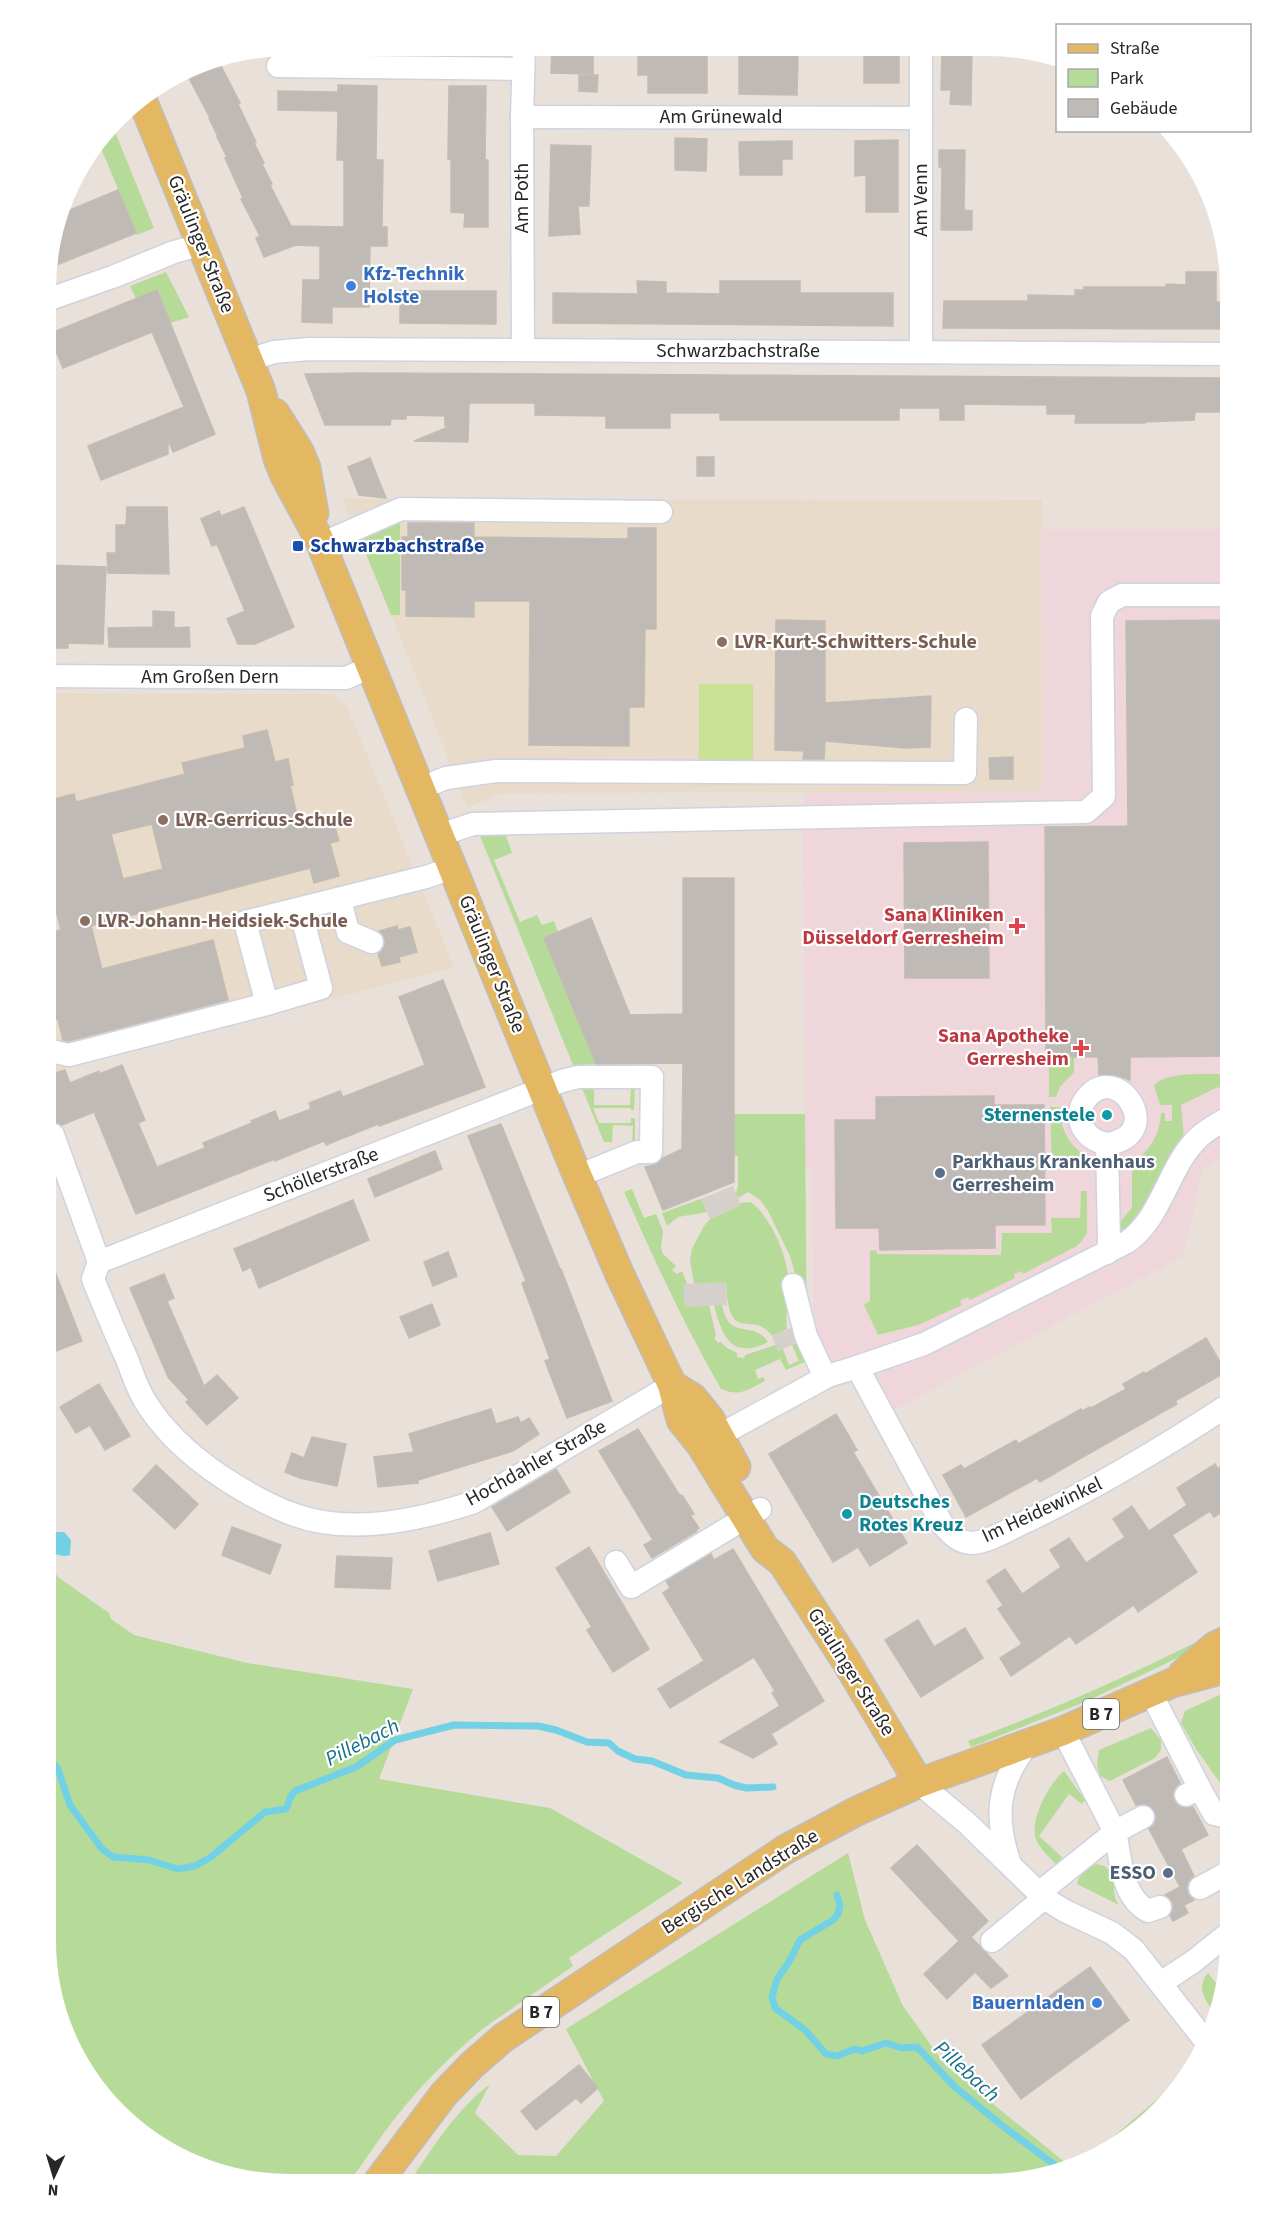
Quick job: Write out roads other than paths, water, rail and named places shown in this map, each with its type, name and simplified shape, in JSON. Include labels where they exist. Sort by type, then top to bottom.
[{"type":"main road","name":"Gräulinger Straße","points":[[145,106],[261,391],[278,459],[320,541],[542,1089],[620,1275],[672,1385],[693,1398],[710,1419],[710,1441],[753,1513],[780,1543],[782,1562],[919,1783]]},
{"type":"main road","name":"Bergische Landstraße","points":[[1162,1688],[1220,1644]]},
{"type":"main road","name":"Bergische Landstraße","points":[[384,2174],[444,2094],[503,2038],[786,1850],[857,1811],[919,1783],[1063,1731],[1162,1688],[1220,1668]]},
{"type":"street","name":"Am Venn","points":[[921,56],[921,351]]},
{"type":"street","points":[[278,66],[524,58]]},
{"type":"street","name":"Am Poth","points":[[523,350],[524,58]]},
{"type":"street","name":"Am Grünewald","points":[[522,117],[921,118]]},
{"type":"street","points":[[56,297],[174,252],[200,245]]},
{"type":"street","name":"Schwarzbachstraße","points":[[248,360],[274,352],[309,349],[1220,354]]},
{"type":"street","points":[[320,541],[400,509],[661,512]]},
{"type":"street","points":[[440,835],[473,824],[1086,812],[1104,796],[1102,616],[1109,602],[1122,595],[1220,595]]},
{"type":"street","name":"Am Großen Dern","points":[[56,676],[346,678],[371,667]]},
{"type":"street","points":[[421,788],[446,778],[496,771],[965,773],[966,719]]},
{"type":"street","points":[[267,1004],[245,922],[340,900],[453,868]]},
{"type":"street","points":[[340,900],[348,932],[372,942]]},
{"type":"street","points":[[56,1052],[69,1055],[321,988],[300,909]]},
{"type":"street","name":"Schöllerstraße","points":[[99,1262],[562,1081],[578,1077],[652,1077],[651,1152],[637,1152],[578,1176]]},
{"type":"street","points":[[710,1441],[825,1377],[924,1344],[1107,1253],[1136,1236],[1148,1221],[1184,1155],[1198,1137],[1220,1123]]},
{"type":"street","name":"Hochdahler Straße","points":[[56,1143],[99,1262],[93,1279],[144,1400],[165,1429],[211,1469],[264,1502],[297,1516],[331,1523],[403,1521],[438,1514],[474,1502],[672,1385]]},
{"type":"street","points":[[1107,1144],[1109,1242],[1107,1253]]},
{"type":"street","points":[[793,1285],[806,1336],[825,1377]]},
{"type":"street","name":"Im Heidewinkel","points":[[857,1367],[942,1524],[953,1536],[965,1542],[979,1542],[1069,1501],[1165,1447],[1220,1411]]},
{"type":"street","points":[[616,1562],[631,1587],[753,1513]]},
{"type":"street","points":[[1162,1688],[1193,1792],[1214,1814],[1220,1815]]},
{"type":"street","points":[[1063,1731],[1114,1832],[1127,1889],[1138,1905],[1148,1911],[1161,1907]]},
{"type":"street","points":[[1010,1865],[1001,1832],[1002,1798],[1015,1760],[1028,1744]]},
{"type":"street","points":[[919,1783],[968,1824],[1041,1896],[1065,1911],[1112,1933],[1134,1950],[1200,2034]]},
{"type":"street","points":[[992,1941],[1114,1832],[1143,1817]]},
{"type":"street","points":[[1200,1888],[1220,1877]]},
{"type":"street","points":[[1161,1983],[1220,1940]]},
{"type":"water","points":[[56,1532],[64,1532],[71,1540],[70,1555],[56,1554]]},
{"type":"waterway","name":"Pillebach","points":[[56,1767],[70,1805],[102,1849],[113,1857],[149,1860],[178,1869],[195,1866],[211,1857],[265,1812],[286,1809],[295,1791],[356,1767],[395,1740],[454,1725],[538,1726],[587,1742],[609,1743],[618,1751],[635,1759],[652,1761],[686,1775],[718,1778],[746,1788],[773,1787]]},
{"type":"waterway","name":"Pillebach","points":[[837,1895],[840,1906],[838,1914],[833,1920],[800,1940],[777,1979],[772,1997],[775,2008],[805,2030],[826,2054],[837,2056],[855,2049],[862,2051],[886,2043],[902,2048],[917,2047],[956,2088],[1054,2165]]},
{"type":"tunnel","points":[[1143,1817],[1186,1795]]},
{"type":"place","name":"Kfz-Technik Holste","points":[[351,286]]},
{"type":"place","name":"Schwarzbachstraße","points":[[298,546]]},
{"type":"place","name":"LVR-Kurt-Schwitters-Schule","points":[[722,642]]},
{"type":"place","name":"LVR-Gerricus-Schule","points":[[163,820]]},
{"type":"place","name":"LVR-Johann-Heidsiek-Schule","points":[[85,921]]},
{"type":"place","name":"Sana Kliniken Düsseldorf Gerresheim","points":[[1017,926]]},
{"type":"place","name":"Sana Apotheke Gerresheim","points":[[1081,1048]]},
{"type":"place","name":"Sternenstele","points":[[1107,1115]]},
{"type":"place","name":"Parkhaus Krankenhaus Gerresheim","points":[[940,1173]]},
{"type":"place","name":"Deutsches Rotes Kreuz","points":[[847,1514]]},
{"type":"place","name":"ESSO","points":[[1168,1873]]},
{"type":"place","name":"Bauernladen","points":[[1097,2003]]}]
